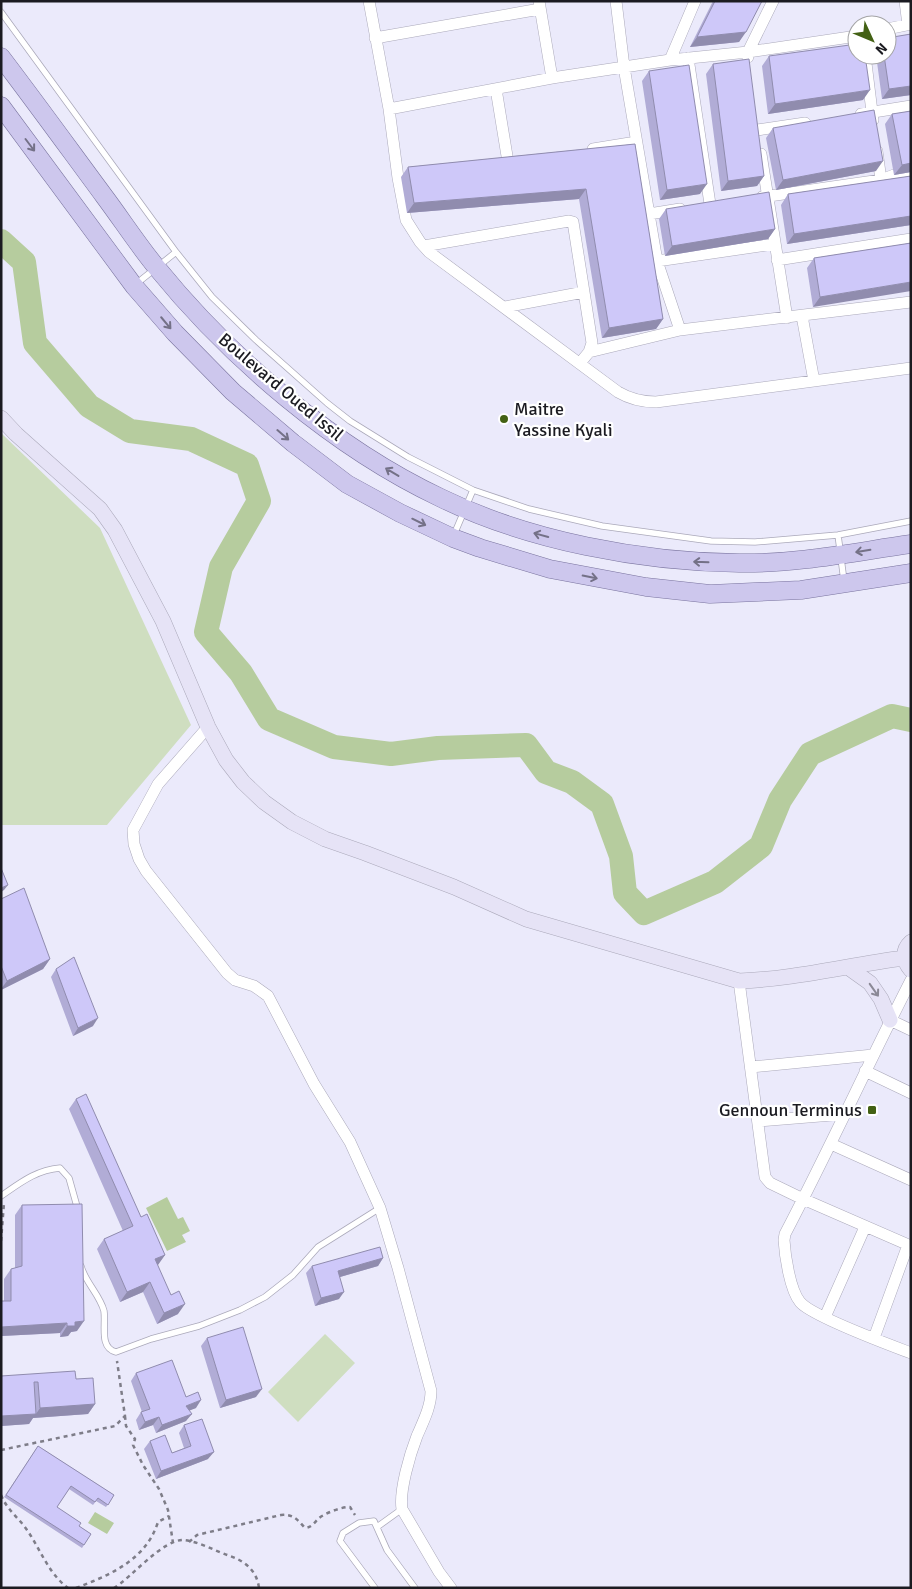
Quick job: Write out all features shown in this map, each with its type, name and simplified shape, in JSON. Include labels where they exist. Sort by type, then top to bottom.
[{"type":"main road","name":"Boulevard Oued Issil","points":[[1,57],[157,268],[212,330],[317,422],[392,473],[444,500],[533,533],[612,551],[681,561],[741,563],[797,560],[911,544]]},
{"type":"main road","name":"Boulevard Oued Issil","points":[[1,106],[134,286],[174,333],[233,392],[293,443],[347,484],[400,513],[453,538],[550,569],[646,587],[710,594],[801,590],[911,573]]},
{"type":"street","points":[[369,1],[403,177],[406,220],[430,252],[618,392],[642,402],[656,402],[911,368]]},
{"type":"street","points":[[616,1],[624,67],[657,262],[680,330]]},
{"type":"street","points":[[670,60],[695,1]]},
{"type":"street","points":[[750,72],[748,52],[773,1]]},
{"type":"street","points":[[905,1],[909,24]]},
{"type":"street","points":[[375,38],[540,5],[552,78]]},
{"type":"street","points":[[389,109],[552,78],[670,60],[748,52],[847,37]]},
{"type":"street","points":[[649,214],[706,205],[688,58]]},
{"type":"street","points":[[866,65],[881,180]]},
{"type":"street","points":[[496,89],[508,162]]},
{"type":"street","points":[[852,116],[911,106]]},
{"type":"street","points":[[787,318],[756,125],[814,121]]},
{"type":"street","points":[[577,151],[636,142]]},
{"type":"street","points":[[749,199],[881,180],[894,175],[911,174]]},
{"type":"street","points":[[424,246],[572,222],[592,343],[589,352],[580,363]]},
{"type":"street","points":[[777,260],[911,238]]},
{"type":"street","points":[[657,262],[774,244]]},
{"type":"street","points":[[504,307],[584,292]]},
{"type":"street","points":[[589,352],[680,330],[911,302]]},
{"type":"street","points":[[802,316],[814,381]]},
{"type":"street","points":[[1,418],[16,434],[100,509],[115,530],[163,620],[208,727],[226,760],[243,782],[264,802],[292,822],[325,839],[454,887],[526,919],[739,981],[808,975],[849,968],[908,964],[905,950],[911,942]]},
{"type":"street","points":[[208,727],[158,784],[134,830],[136,852],[146,871],[216,962],[235,980],[254,986],[268,996],[314,1084],[350,1142],[380,1208],[431,1391],[430,1405],[415,1441],[400,1500],[402,1510],[439,1572],[451,1588]]},
{"type":"street","points":[[849,968],[870,983],[881,999],[890,1020],[911,1030]]},
{"type":"street","points":[[911,980],[865,1071],[832,1144],[785,1234],[784,1248],[798,1301],[825,1317],[911,1353]]},
{"type":"street","points":[[739,981],[765,1177],[770,1183],[803,1199],[910,1246],[874,1338]]},
{"type":"street","points":[[751,1067],[873,1055]]},
{"type":"street","points":[[865,1071],[911,1094]]},
{"type":"street","points":[[758,1121],[845,1114]]},
{"type":"street","points":[[832,1144],[911,1180]]},
{"type":"street","points":[[825,1317],[865,1226]]},
{"type":"lane","points":[[1,12],[176,252],[212,297],[256,340],[327,403],[350,421],[408,457],[473,490],[529,509],[594,524],[711,541],[755,542],[838,535],[911,520]]},
{"type":"lane","points":[[134,286],[176,252]]},
{"type":"lane","points":[[453,538],[473,490]]},
{"type":"lane","points":[[838,535],[844,583]]},
{"type":"lane","points":[[3,1195],[29,1176],[49,1169],[60,1168],[70,1178],[78,1214]]},
{"type":"lane","points":[[80,1262],[81,1269],[103,1308],[106,1346],[116,1352],[151,1339],[199,1326],[240,1310],[265,1297],[293,1275],[318,1247],[380,1208]]},
{"type":"lane","points":[[377,1527],[402,1510]]},
{"type":"lane","points":[[375,1588],[340,1541],[343,1533],[359,1523],[374,1521],[387,1550],[415,1588]]},
{"type":"path","points":[[1,1241],[3,1195]]},
{"type":"path","points":[[116,1352],[126,1426],[135,1439],[134,1445],[143,1465],[159,1489],[169,1516],[173,1543]]},
{"type":"path","points":[[1,1450],[115,1426],[125,1416]]},
{"type":"path","points":[[1,1495],[4,1503],[27,1529],[54,1575],[68,1588]]},
{"type":"path","points":[[190,1542],[197,1535],[281,1515],[295,1517],[305,1528],[310,1527],[320,1517],[344,1507],[350,1508],[359,1523]]},
{"type":"path","points":[[76,1588],[121,1569],[137,1556],[156,1529],[158,1522],[169,1516]]},
{"type":"path","points":[[114,1588],[165,1546],[181,1540],[249,1565],[259,1588]]},
{"type":"shaded area","points":[[1,433],[100,528],[191,725],[107,825],[1,825]]},
{"type":"shaded area","points":[[167,1197],[178,1219],[183,1217],[190,1231],[182,1235],[186,1242],[167,1251],[146,1208]]},
{"type":"shaded area","points":[[325,1334],[355,1363],[298,1422],[268,1392]]},
{"type":"shaded area","points":[[95,1512],[114,1523],[107,1534],[88,1523]]},
{"type":"building","points":[[715,1],[762,1],[746,32],[697,37]]},
{"type":"building","points":[[911,34],[911,86],[889,89],[885,65],[897,65],[897,36]]},
{"type":"building","points":[[847,45],[847,65],[866,65],[870,90],[775,104],[769,56]]},
{"type":"building","points":[[749,59],[764,176],[728,181],[713,64]]},
{"type":"building","points":[[689,65],[707,184],[667,190],[649,71]]},
{"type":"building","points":[[874,110],[883,161],[783,180],[773,128]]},
{"type":"building","points":[[911,111],[911,163],[902,165],[892,114]]},
{"type":"building","points":[[635,144],[663,319],[609,328],[586,189],[414,203],[408,167]]},
{"type":"building","points":[[911,176],[911,216],[794,234],[788,194]]},
{"type":"building","points":[[769,192],[775,229],[672,246],[666,209]]},
{"type":"building","points":[[911,243],[911,282],[820,297],[814,258]]},
{"type":"building","points":[[1,868],[8,885],[1,888]]},
{"type":"building","points":[[24,888],[50,959],[7,981],[1,966],[1,899]]},
{"type":"building","points":[[74,957],[98,1018],[78,1028],[56,969]]},
{"type":"building","points":[[86,1094],[141,1217],[147,1214],[165,1255],[155,1259],[171,1295],[179,1291],[185,1304],[164,1313],[150,1282],[127,1292],[104,1239],[133,1226],[76,1099]]},
{"type":"building","points":[[82,1204],[84,1321],[75,1322],[75,1326],[67,1326],[67,1323],[1,1327],[1,1301],[11,1301],[11,1269],[22,1266],[22,1205]]},
{"type":"building","points":[[380,1247],[383,1258],[338,1271],[344,1292],[321,1298],[312,1266]]},
{"type":"building","points":[[243,1327],[262,1389],[226,1400],[207,1338]]},
{"type":"building","points":[[172,1360],[186,1397],[198,1392],[201,1400],[186,1406],[192,1414],[162,1425],[159,1417],[145,1422],[141,1412],[150,1409],[136,1373]]},
{"type":"building","points":[[75,1371],[76,1379],[93,1378],[95,1404],[40,1408],[38,1382],[34,1382],[36,1414],[1,1416],[1,1376]]},
{"type":"building","points":[[202,1419],[214,1452],[161,1471],[150,1441],[165,1435],[172,1453],[191,1446],[184,1425]]},
{"type":"building","points":[[38,1446],[114,1495],[108,1505],[98,1498],[95,1502],[71,1486],[57,1507],[81,1523],[79,1526],[91,1534],[84,1545],[6,1495]]},
{"type":"waterway","points":[[1,241],[24,262],[35,343],[89,406],[130,431],[191,439],[247,465],[259,501],[221,567],[206,632],[241,673],[269,719],[334,747],[391,754],[438,748],[526,745],[546,772],[572,782],[602,804],[621,856],[625,893],[644,913],[715,882],[761,846],[780,800],[810,754],[892,716],[911,720]]},
{"type":"place","name":"Maitre Yassine Kyali","points":[[504,419]]},
{"type":"place","name":"Gennoun Terminus","points":[[872,1110]]}]
